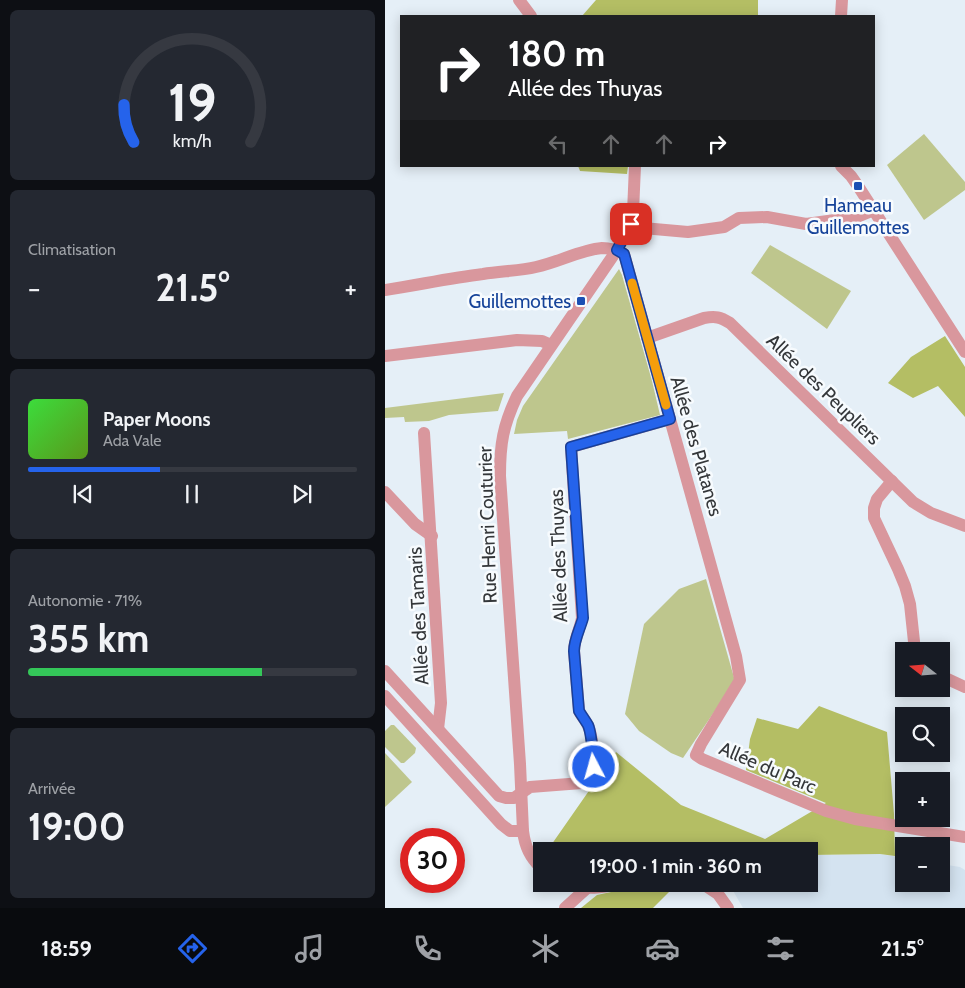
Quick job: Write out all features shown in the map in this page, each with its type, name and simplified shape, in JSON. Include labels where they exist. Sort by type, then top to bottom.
[{"type":"street","points":[[519,0],[530,15]]},
{"type":"street","points":[[841,15],[842,0]]},
{"type":"street","points":[[635,167],[631,224],[643,228],[688,232],[724,226],[739,218],[767,217],[805,224],[857,217],[874,210]]},
{"type":"street","points":[[842,167],[851,176],[874,210],[965,352]]},
{"type":"street","name":"Rue Henri Couturier","points":[[533,860],[527,851],[523,831],[500,476],[503,432],[517,396],[617,250],[631,224]]},
{"type":"street","points":[[385,290],[482,274],[533,268],[601,248],[617,250]]},
{"type":"street","name":"Allée des Platanes","points":[[617,250],[624,254],[736,656]]},
{"type":"street","name":"Allée des Peupliers","points":[[647,338],[704,318],[720,318],[730,323],[913,502],[941,518],[965,526]]},
{"type":"street","points":[[385,356],[517,340],[543,341],[551,346]]},
{"type":"street","name":"Allée des Thuyas","points":[[521,794],[530,787],[582,783],[591,777],[594,767],[590,731],[579,711],[574,651],[583,618],[571,447],[670,419]]},
{"type":"street","points":[[424,433],[432,536]]},
{"type":"street","points":[[892,481],[877,499],[874,508],[874,518],[905,586],[910,604],[914,642]]},
{"type":"street","name":"Allée des Tamaris","points":[[385,492],[415,524],[432,536],[441,704],[438,729]]},
{"type":"street","name":"Allée du Parc","points":[[736,656],[740,680],[696,754],[702,759],[826,812],[855,819],[965,837]]},
{"type":"street","points":[[385,671],[499,796],[511,799],[521,794]]},
{"type":"street","points":[[950,680],[965,687]]},
{"type":"street","points":[[385,696],[505,828],[510,831],[523,831]]},
{"type":"street","points":[[565,908],[583,892]]},
{"type":"street","points":[[715,892],[728,908]]},
{"type":"shaded area","points":[[880,854],[895,856],[895,892],[950,892],[950,865],[960,867],[965,870],[965,908],[743,908],[734,892],[818,892],[818,855]]},
{"type":"green space","points":[[596,0],[758,0],[758,15],[583,15]]},
{"type":"green space","points":[[924,134],[965,182],[965,190],[924,220],[887,165]]},
{"type":"green space","points":[[578,167],[628,167],[627,174],[580,171]]},
{"type":"green space","points":[[770,245],[851,291],[827,329],[751,273]]},
{"type":"green space","points":[[619,269],[660,415],[568,439],[567,431],[514,434],[523,406]]},
{"type":"green space","points":[[945,336],[965,367],[965,417],[938,386],[913,398],[888,383],[911,357]]},
{"type":"green space","points":[[504,393],[498,411],[449,415],[429,421],[405,422],[404,417],[385,418],[385,408]]},
{"type":"green space","points":[[706,579],[735,681],[683,758],[671,753],[639,731],[625,714],[644,624],[679,589]]},
{"type":"green space","points":[[819,706],[887,732],[894,814],[895,856],[880,854],[818,855],[818,842],[553,842],[616,752],[681,805],[765,839],[826,803],[746,770],[750,739],[757,718],[798,729]]},
{"type":"green space","points":[[391,725],[394,725],[416,748],[415,753],[404,763],[401,763],[385,747],[385,731]]},
{"type":"green space","points":[[385,753],[412,782],[385,807]]},
{"type":"green space","points":[[611,892],[669,892],[653,908],[581,908],[597,895]]},
{"type":"slow traffic","points":[[632,283],[666,405]]},
{"type":"place","name":"Hameau Guillemottes","points":[[858,186]]},
{"type":"place","name":"Guillemottes","points":[[581,301]]},
{"type":"route","points":[[594,767],[590,731],[579,711],[574,651],[583,618],[571,447],[670,419],[624,254],[617,250],[631,224]]}]
